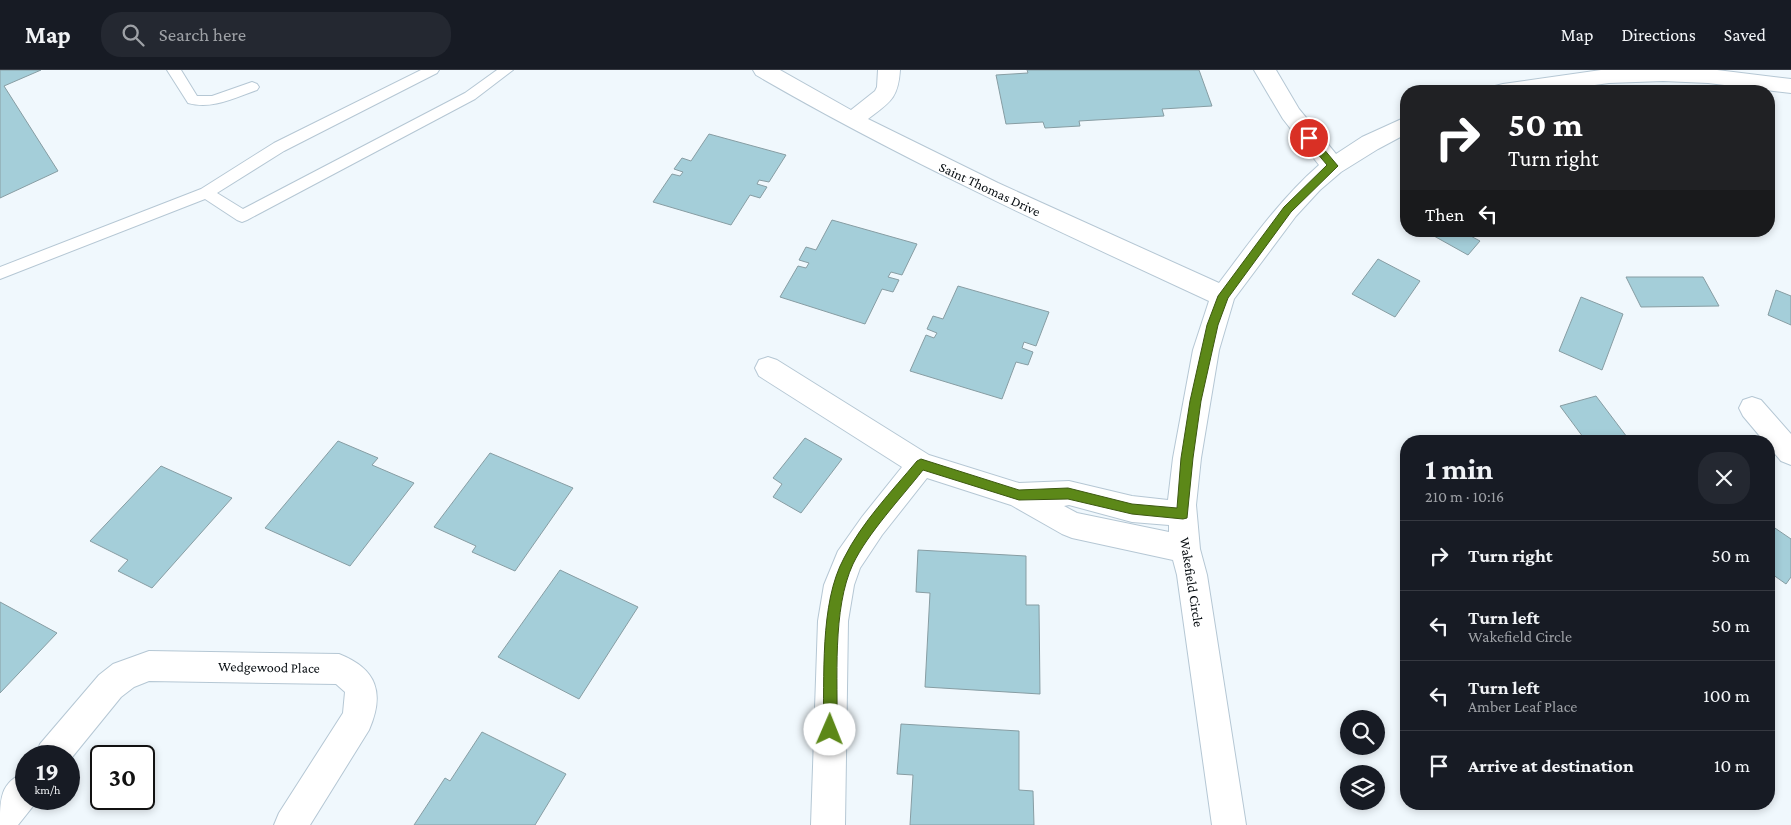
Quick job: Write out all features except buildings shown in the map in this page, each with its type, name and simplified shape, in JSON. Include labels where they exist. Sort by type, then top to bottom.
[{"type":"street","name":"Saint Thomas Drive","points":[[764,70],[808,97],[959,175],[1223,296]]},
{"type":"street","points":[[852,120],[883,96],[888,87],[889,70]]},
{"type":"street","points":[[1265,70],[1296,122],[1333,166]]},
{"type":"street","points":[[1500,70],[1505,85]]},
{"type":"street","points":[[1550,85],[1663,74],[1732,75],[1791,86]]},
{"type":"street","name":"Wakefield Circle","points":[[1229,825],[1192,575],[1185,549],[1183,514],[1187,458],[1206,350],[1223,296],[1288,210],[1333,166],[1370,143],[1400,128]]},
{"type":"street","points":[[768,368],[921,464],[1019,495],[1072,525],[1185,549]]},
{"type":"street","points":[[1752,408],[1791,453]]},
{"type":"street","points":[[828,825],[833,621],[839,585],[848,561],[867,533],[921,464]]},
{"type":"street","points":[[1019,495],[1068,493],[1132,509],[1183,514]]},
{"type":"street","name":"Wedgewood Place","points":[[61,745],[110,686],[124,675],[149,666],[338,669],[354,678],[360,690],[362,702],[358,719],[291,825]]},
{"type":"street","points":[[0,821],[15,802]]},
{"type":"lane","points":[[174,70],[193,100],[213,101],[252,87]]},
{"type":"lane","points":[[0,273],[206,193],[279,147],[432,70]]},
{"type":"lane","points":[[206,193],[242,216],[470,96],[506,70]]},
{"type":"route","points":[[830,730],[833,621],[839,585],[848,561],[872,526],[921,464],[1019,495],[1068,493],[1132,509],[1183,514],[1182,505],[1187,458],[1196,401],[1212,325],[1223,296],[1288,210],[1312,184],[1333,166],[1309,138]]}]
